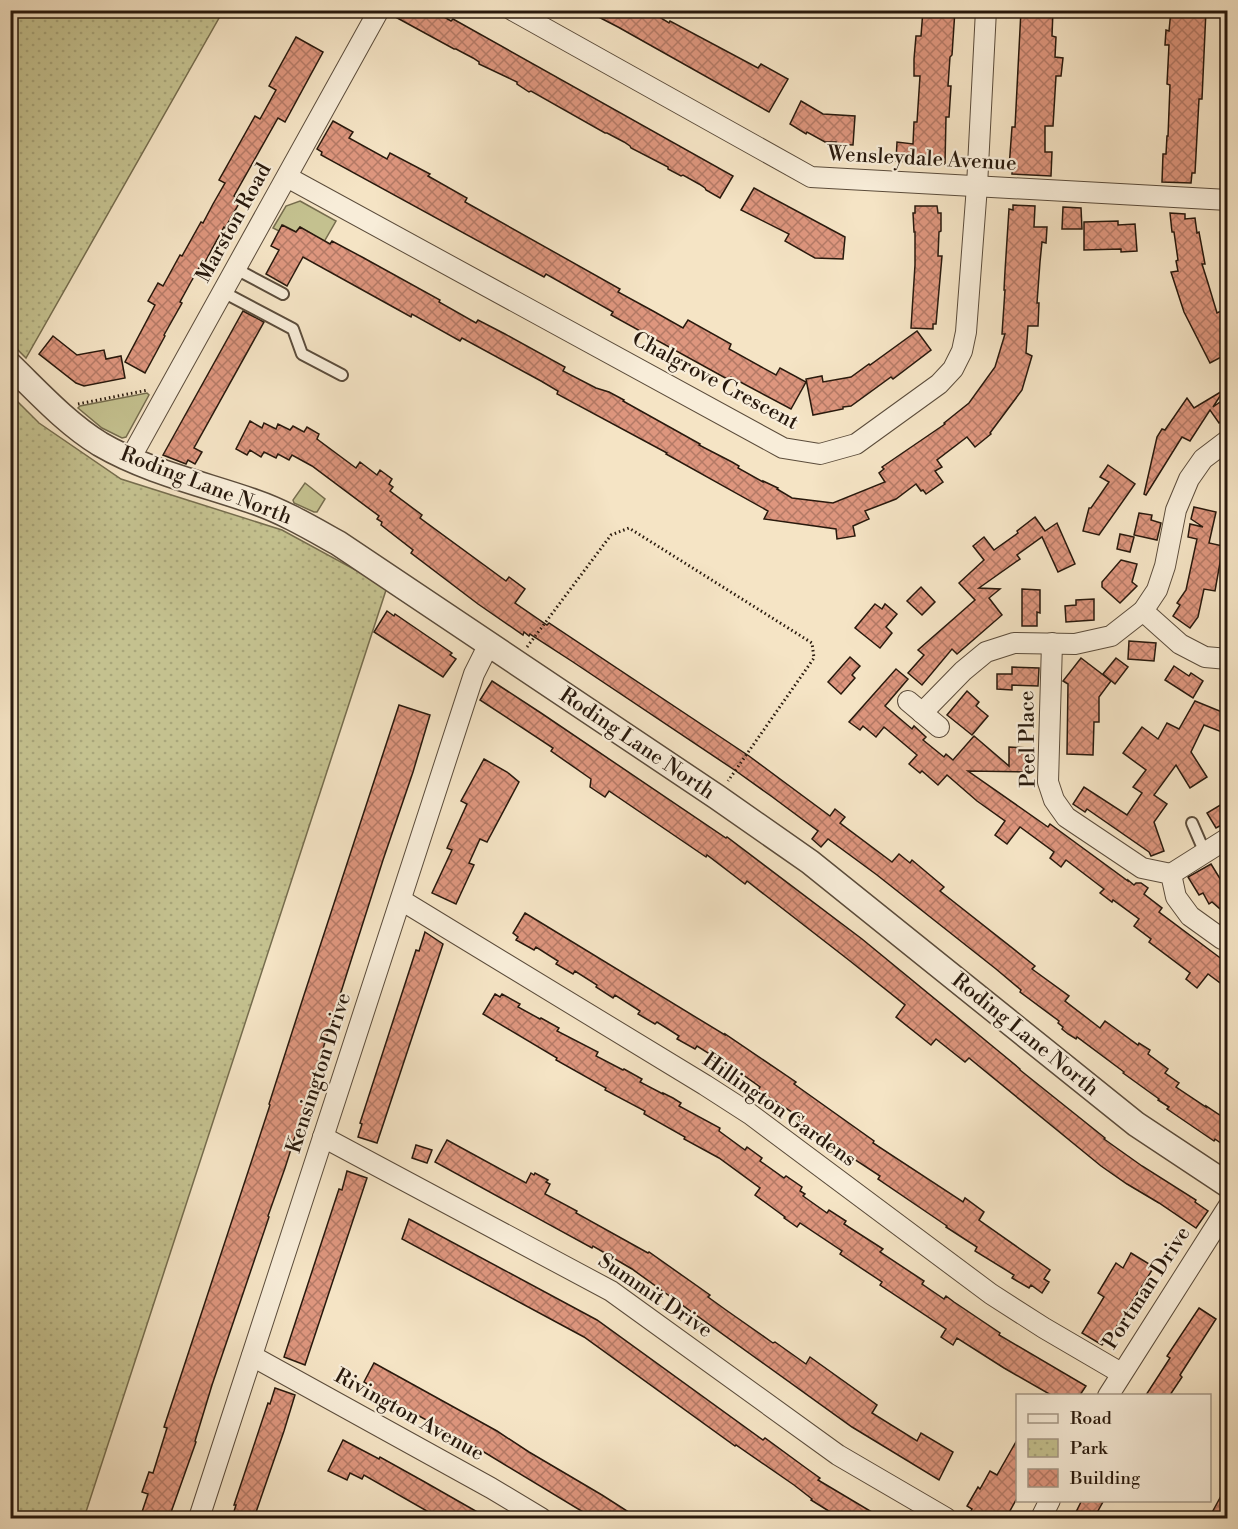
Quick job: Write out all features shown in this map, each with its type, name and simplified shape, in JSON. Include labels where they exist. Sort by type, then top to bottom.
[{"type":"street","name":"Marston Road","points":[[130,459],[379,10]]},
{"type":"street","name":"Wensleydale Avenue","points":[[512,10],[811,177],[1227,200]]},
{"type":"street","name":"Chalgrove Crescent","points":[[287,177],[783,448],[820,454],[856,444],[939,384],[953,369],[962,351],[966,332],[977,186],[986,10]]},
{"type":"street","name":"Roding Lane North","points":[[10,365],[77,428],[101,444],[161,471],[257,503],[297,520],[338,543],[717,797],[810,862],[1136,1124],[1227,1185]]},
{"type":"street","points":[[939,727],[915,707],[986,652],[1014,643],[1075,644],[1111,636],[1143,611],[1157,590],[1165,566],[1176,510],[1189,479],[1203,459],[1227,440]]},
{"type":"street","points":[[1143,611],[1180,644],[1204,657],[1227,659]]},
{"type":"street","name":"Peel Place","points":[[1052,643],[1048,782],[1054,800],[1066,817],[1143,868],[1171,874]]},
{"type":"street","name":"Kensington Drive","points":[[199,1518],[474,674],[489,644]]},
{"type":"street","points":[[1222,939],[1190,916],[1176,897],[1171,874],[1227,838]]},
{"type":"street","name":"Hillington Gardens","points":[[400,900],[750,1114],[991,1294],[1121,1373]]},
{"type":"street","name":"Summit Drive","points":[[323,1137],[611,1291],[838,1455],[946,1518]]},
{"type":"street","name":"Portman Drive","points":[[1109,1394],[1227,1207]]},
{"type":"street","name":"Rivington Avenue","points":[[252,1356],[541,1518]]},
{"type":"street","points":[[1041,1518],[1049,1502]]},
{"type":"lane","points":[[236,269],[283,294]]},
{"type":"lane","points":[[223,292],[293,329],[302,354],[342,375]]},
{"type":"lane","points":[[1192,823],[1205,853]]},
{"type":"path","points":[[55,408],[170,386]]},
{"type":"path","points":[[515,663],[611,535],[629,528],[812,643],[814,658],[717,797]]},
{"type":"green space","points":[[10,11],[223,11],[26,358],[10,342]]},
{"type":"green space","points":[[300,201],[336,221],[321,247],[312,234],[300,227],[296,232],[283,225],[279,231],[273,228],[286,206]]},
{"type":"green space","points":[[147,393],[149,395],[126,437],[122,438],[102,428],[78,408],[80,406]]},
{"type":"green space","points":[[10,394],[39,423],[121,479],[282,530],[387,587],[84,1518],[11,1518]]},
{"type":"green space","points":[[305,483],[325,499],[317,512],[294,503],[293,500]]},
{"type":"building","points":[[391,10],[432,10],[451,21],[453,19],[733,176],[720,198],[624,142],[531,91],[529,92],[517,82],[479,64],[473,58],[390,14]]},
{"type":"building","points":[[585,10],[648,10],[758,68],[761,64],[788,79],[769,112]]},
{"type":"building","points":[[923,10],[955,10],[948,86],[951,86],[949,117],[946,117],[945,164],[896,161],[897,142],[913,144],[914,122],[917,122],[920,76],[914,76],[914,59],[916,36],[921,36]]},
{"type":"building","points":[[1021,10],[1053,10],[1052,36],[1056,37],[1055,57],[1063,58],[1061,76],[1056,76],[1053,126],[1045,126],[1045,152],[1052,152],[1051,176],[1012,174],[1012,168],[1009,168],[1012,127],[1015,127]]},
{"type":"building","points":[[1171,10],[1206,10],[1202,99],[1199,99],[1195,173],[1192,173],[1191,183],[1162,182],[1163,154],[1166,154],[1168,136],[1170,85],[1167,84],[1169,45],[1165,45]]},
{"type":"building","points":[[296,37],[323,52],[285,122],[278,118],[234,196],[241,200],[192,280],[145,373],[125,362],[155,305],[148,301],[158,283],[163,286],[180,255],[182,256],[201,222],[203,223],[225,183],[219,180],[255,116],[260,119],[276,90],[269,86]]},
{"type":"building","points":[[801,101],[823,114],[855,116],[853,145],[825,142],[790,124]]},
{"type":"building","points":[[333,121],[353,132],[349,138],[387,159],[390,153],[430,174],[428,176],[467,198],[465,202],[620,289],[618,292],[683,328],[688,320],[731,344],[729,349],[776,375],[780,368],[806,382],[791,409],[731,377],[729,380],[611,315],[613,312],[546,274],[544,277],[321,155],[322,152],[317,149]]},
{"type":"building","points":[[754,188],[845,237],[843,259],[815,258],[785,241],[789,234],[741,210]]},
{"type":"building","points":[[1013,205],[1035,206],[1034,227],[1047,227],[1046,243],[1042,242],[1040,262],[1038,326],[1028,326],[1026,353],[1032,356],[1022,390],[991,434],[975,447],[967,437],[937,460],[942,467],[935,471],[943,482],[926,494],[916,484],[896,499],[865,511],[869,519],[853,526],[855,536],[837,539],[836,529],[764,519],[768,511],[557,394],[558,391],[541,381],[462,338],[460,341],[412,314],[411,317],[303,257],[287,286],[266,274],[279,250],[271,246],[282,225],[296,232],[300,227],[330,244],[332,241],[362,257],[440,300],[439,302],[476,323],[478,320],[565,367],[563,371],[624,400],[792,498],[833,503],[885,482],[879,473],[884,469],[882,467],[945,424],[969,403],[995,367],[1005,334],[1002,334],[1005,271],[1009,209],[1013,210]]},
{"type":"building","points":[[915,206],[937,206],[938,213],[941,213],[938,256],[942,256],[936,324],[933,324],[933,329],[911,328],[915,265],[913,213],[915,213]]},
{"type":"building","points":[[1063,207],[1081,208],[1082,229],[1062,229]]},
{"type":"building","points":[[1170,213],[1185,214],[1185,219],[1195,218],[1205,264],[1202,264],[1217,313],[1221,311],[1227,323],[1227,354],[1210,363],[1184,312],[1171,272],[1178,271],[1176,261],[1178,260]]},
{"type":"building","points":[[1118,221],[1118,225],[1135,224],[1137,251],[1084,250],[1084,222]]},
{"type":"building","points":[[243,311],[264,322],[194,448],[202,452],[195,464],[188,460],[186,464],[163,455]]},
{"type":"building","points":[[917,331],[931,350],[893,379],[891,377],[851,406],[813,415],[806,379],[822,376],[823,382],[851,377]]},
{"type":"building","points":[[53,336],[77,355],[104,350],[106,359],[121,356],[125,378],[84,386],[76,383],[39,354]]},
{"type":"building","points":[[1224,390],[1213,407],[1227,397],[1227,418],[1219,423],[1210,410],[1190,441],[1182,437],[1146,495],[1144,494],[1157,437],[1162,429],[1165,430],[1187,398],[1194,408]]},
{"type":"building","points":[[250,421],[262,428],[264,423],[276,429],[278,424],[290,430],[293,426],[304,432],[307,427],[319,434],[317,439],[356,468],[360,462],[377,475],[380,470],[392,479],[389,484],[393,487],[390,491],[422,515],[420,518],[506,581],[509,577],[525,589],[515,603],[547,625],[549,623],[749,756],[830,816],[835,809],[845,817],[840,823],[892,862],[899,854],[910,863],[912,860],[944,887],[940,891],[1035,966],[1032,969],[1069,996],[1065,1001],[1100,1028],[1105,1021],[1138,1045],[1139,1043],[1150,1050],[1148,1054],[1168,1069],[1165,1073],[1179,1083],[1176,1087],[1227,1120],[1227,1135],[1222,1144],[1167,1109],[1169,1107],[1124,1072],[1077,1037],[1076,1039],[1068,1034],[1062,1029],[1059,1021],[877,875],[828,839],[821,847],[812,839],[818,831],[771,796],[573,662],[530,634],[529,636],[524,632],[523,635],[478,604],[411,553],[413,550],[381,525],[382,522],[377,519],[379,516],[312,466],[292,455],[289,460],[278,454],[276,458],[264,452],[261,457],[250,450],[247,455],[236,449]]},
{"type":"building","points":[[1108,465],[1135,484],[1099,535],[1083,531],[1089,508],[1109,482],[1100,477]]},
{"type":"building","points":[[1194,507],[1216,512],[1209,543],[1223,546],[1215,591],[1204,589],[1198,617],[1190,628],[1173,616],[1180,605],[1177,603],[1186,590],[1197,539],[1188,537],[1190,524],[1203,527],[1191,519]]},
{"type":"building","points":[[1139,513],[1152,515],[1151,520],[1161,523],[1157,540],[1134,535]]},
{"type":"building","points":[[1035,517],[1045,531],[1057,523],[1075,564],[1058,572],[1042,537],[1017,555],[1020,559],[979,588],[1000,589],[989,598],[1002,615],[957,654],[952,649],[922,685],[908,673],[924,655],[918,650],[975,600],[959,583],[984,560],[973,546],[984,537],[994,550],[1018,533],[1017,531]]},
{"type":"building","points":[[1120,534],[1134,537],[1130,552],[1117,549]]},
{"type":"building","points":[[1121,560],[1137,564],[1132,582],[1137,586],[1120,603],[1102,587],[1102,582]]},
{"type":"building","points":[[921,587],[935,602],[922,615],[907,601]]},
{"type":"building","points":[[1022,589],[1040,590],[1040,613],[1037,612],[1037,626],[1022,626]]},
{"type":"building","points":[[1094,599],[1094,620],[1066,622],[1065,606],[1076,605],[1076,600]]},
{"type":"building","points":[[875,604],[882,609],[885,604],[897,614],[886,627],[892,633],[880,648],[855,628]]},
{"type":"building","points":[[387,611],[394,616],[395,614],[452,653],[450,655],[456,659],[443,677],[374,632]]},
{"type":"building","points":[[1129,641],[1156,643],[1154,661],[1128,659]]},
{"type":"building","points":[[850,657],[860,666],[852,675],[855,678],[841,694],[828,682]]},
{"type":"building","points":[[1081,658],[1111,681],[1099,697],[1099,722],[1094,722],[1093,755],[1067,754],[1068,684],[1063,681]]},
{"type":"building","points":[[1116,658],[1128,667],[1115,684],[1103,674]]},
{"type":"building","points":[[1174,666],[1189,676],[1191,673],[1203,681],[1193,698],[1165,680]]},
{"type":"building","points":[[1012,667],[1039,668],[1038,686],[1012,685],[1012,690],[997,689],[997,674],[1012,674]]},
{"type":"building","points":[[896,669],[908,679],[885,706],[912,729],[914,726],[926,737],[923,740],[944,757],[946,754],[953,760],[974,736],[1009,766],[1009,747],[1028,748],[1027,772],[968,771],[1048,827],[1050,824],[1134,885],[1141,883],[1148,888],[1144,894],[1162,908],[1159,912],[1227,963],[1227,988],[1208,974],[1197,988],[1186,979],[1190,973],[1149,942],[1151,939],[1134,926],[1139,919],[1100,893],[1104,889],[1066,860],[1061,867],[1050,858],[1054,852],[1020,827],[1007,844],[995,835],[1005,821],[947,775],[938,785],[922,771],[920,773],[909,764],[917,755],[884,727],[876,737],[863,726],[860,730],[849,722]]},
{"type":"building","points":[[492,681],[727,837],[862,939],[1104,1139],[1196,1200],[1195,1202],[1208,1211],[1196,1228],[1101,1166],[969,1058],[965,1062],[936,1039],[931,1045],[896,1017],[905,1005],[747,881],[745,884],[707,855],[706,857],[609,791],[605,797],[590,787],[591,779],[551,751],[553,748],[480,700]]},
{"type":"building","points":[[967,691],[979,702],[976,706],[988,716],[972,735],[947,715]]},
{"type":"building","points":[[1195,701],[1227,714],[1227,734],[1204,725],[1191,752],[1207,777],[1190,788],[1176,765],[1154,795],[1167,804],[1154,822],[1164,851],[1151,856],[1149,852],[1087,809],[1085,812],[1073,804],[1084,787],[1127,815],[1142,793],[1133,787],[1146,770],[1123,753],[1142,727],[1158,739],[1167,723],[1179,729]]},
{"type":"building","points":[[399,705],[430,715],[413,772],[269,1217],[212,1385],[196,1442],[169,1518],[140,1518],[148,1494],[142,1492],[149,1472],[153,1473],[167,1428],[164,1427]]},
{"type":"building","points":[[484,759],[519,782],[487,842],[480,839],[469,863],[474,865],[456,904],[432,893],[452,850],[447,848],[467,804],[461,801]]},
{"type":"building","points":[[1227,801],[1227,822],[1216,828],[1207,813]]},
{"type":"building","points":[[1211,864],[1227,890],[1227,915],[1212,902],[1209,904],[1203,893],[1199,895],[1188,877]]},
{"type":"building","points":[[525,913],[725,1034],[796,1082],[794,1084],[874,1141],[873,1143],[963,1202],[965,1198],[984,1212],[979,1220],[1050,1270],[1044,1279],[1049,1282],[1042,1293],[1031,1285],[1029,1288],[1012,1278],[1014,1275],[975,1251],[977,1247],[878,1179],[880,1176],[837,1148],[839,1146],[799,1121],[801,1118],[758,1090],[760,1087],[739,1072],[737,1075],[720,1064],[721,1061],[697,1046],[695,1049],[677,1039],[679,1036],[657,1022],[655,1024],[638,1014],[640,1011],[615,995],[613,998],[575,971],[573,974],[556,964],[558,961],[536,947],[534,950],[516,940],[518,937],[513,933]]},
{"type":"building","points":[[425,932],[443,944],[377,1143],[358,1137],[362,1124],[360,1123],[416,950],[419,951]]},
{"type":"building","points":[[495,994],[500,997],[502,994],[520,1004],[518,1007],[559,1028],[557,1031],[598,1052],[596,1056],[624,1069],[642,1079],[640,1082],[673,1098],[681,1103],[679,1106],[720,1128],[719,1131],[745,1150],[747,1147],[762,1158],[760,1161],[784,1178],[786,1176],[802,1187],[800,1191],[805,1194],[803,1196],[827,1213],[829,1210],[846,1221],[844,1224],[883,1249],[880,1252],[924,1281],[922,1284],[944,1299],[946,1296],[1000,1333],[999,1335],[1086,1386],[1081,1394],[1049,1394],[957,1338],[953,1345],[941,1337],[946,1329],[880,1285],[882,1282],[840,1254],[842,1251],[800,1223],[797,1227],[784,1218],[755,1195],[760,1188],[719,1158],[684,1139],[685,1137],[644,1114],[645,1111],[605,1090],[606,1088],[483,1014]]},
{"type":"building","points":[[447,1140],[526,1183],[531,1173],[548,1180],[546,1182],[550,1184],[545,1194],[649,1252],[710,1295],[708,1297],[726,1310],[806,1364],[810,1357],[877,1405],[872,1413],[917,1441],[921,1433],[953,1452],[939,1480],[852,1427],[632,1269],[435,1162]]},
{"type":"building","points":[[416,1145],[432,1150],[427,1163],[412,1158]]},
{"type":"building","points":[[347,1171],[367,1178],[305,1365],[284,1357],[339,1189],[342,1190]]},
{"type":"building","points":[[409,1219],[597,1320],[763,1440],[765,1438],[820,1478],[818,1480],[882,1518],[840,1518],[811,1500],[794,1485],[735,1446],[584,1337],[402,1239]]},
{"type":"building","points":[[1131,1253],[1154,1267],[1108,1340],[1106,1339],[1102,1345],[1082,1333],[1104,1297],[1098,1293],[1116,1263],[1123,1268]]},
{"type":"building","points":[[1199,1308],[1216,1319],[1180,1375],[1182,1377],[1171,1394],[1147,1394],[1170,1358],[1167,1356]]},
{"type":"building","points":[[374,1363],[497,1431],[638,1518],[593,1518],[479,1449],[368,1388],[369,1385],[364,1382]]},
{"type":"building","points":[[275,1388],[295,1395],[284,1431],[254,1518],[232,1518],[236,1505],[234,1505]]},
{"type":"building","points":[[343,1440],[379,1459],[380,1457],[488,1518],[439,1518],[364,1475],[362,1479],[350,1473],[347,1480],[328,1471]]},
{"type":"building","points":[[1016,1442],[1016,1500],[1006,1518],[967,1518],[972,1509],[967,1506],[978,1487],[980,1489],[990,1471],[997,1475]]},
{"type":"building","points":[[1227,1485],[1227,1518],[1209,1518]]},
{"type":"building","points":[[1081,1502],[1103,1502],[1094,1518],[1073,1518]]}]
